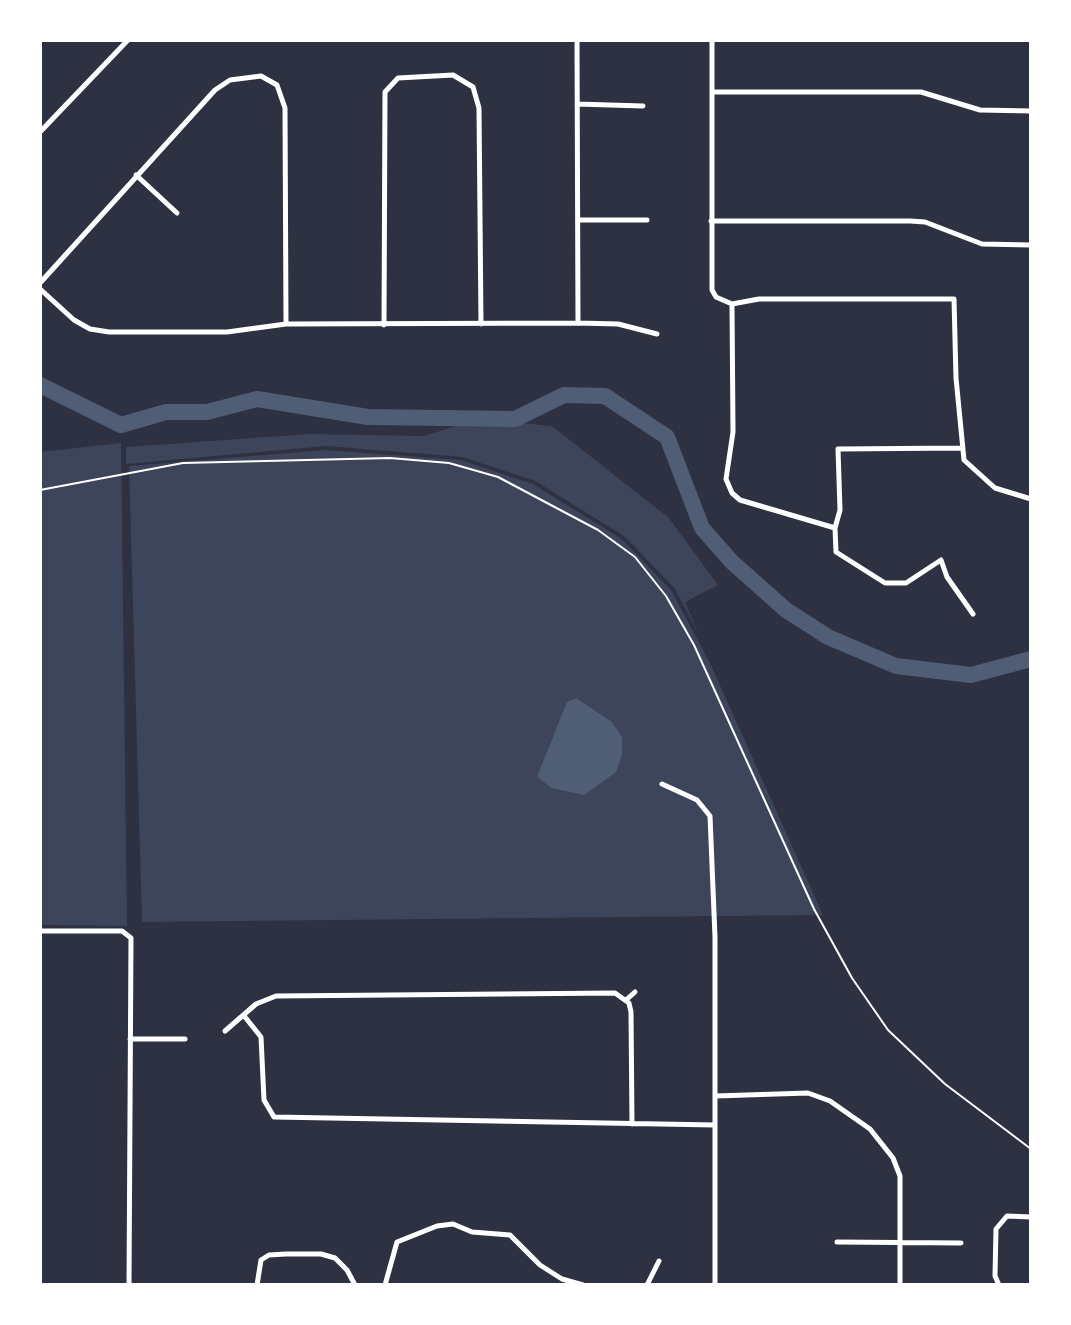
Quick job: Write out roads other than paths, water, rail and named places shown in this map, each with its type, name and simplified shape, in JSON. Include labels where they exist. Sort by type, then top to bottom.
[{"type":"street","points":[[40,132],[128,40]]},
{"type":"street","points":[[577,40],[578,323]]},
{"type":"street","points":[[712,40],[712,290],[716,297],[732,304],[759,299],[954,299],[964,460],[995,488],[1031,499]]},
{"type":"street","points":[[384,325],[383,104],[385,92],[398,78],[424,75],[453,75],[465,79],[477,95],[481,324]]},
{"type":"street","points":[[286,324],[285,108],[277,85],[261,76],[245,76],[215,90],[40,286],[74,320],[90,329],[109,332],[227,332],[286,324],[578,323],[618,324],[657,334]]},
{"type":"street","points":[[712,92],[921,92],[980,110],[1031,111]]},
{"type":"street","points":[[577,104],[643,106]]},
{"type":"street","points":[[136,175],[177,213]]},
{"type":"street","points":[[578,220],[647,220]]},
{"type":"street","points":[[711,221],[925,222],[982,244],[1031,245]]},
{"type":"street","points":[[732,304],[733,432],[726,479],[728,488],[740,500],[835,528]]},
{"type":"street","points":[[962,448],[838,449],[840,510],[835,528],[836,552],[885,583],[906,583],[941,560],[947,577],[973,614]]},
{"type":"street","points":[[662,784],[697,800],[710,816],[715,1285]]},
{"type":"street","points":[[40,931],[126,932],[131,938],[129,1285]]},
{"type":"street","points":[[626,1000],[635,992]]},
{"type":"street","points":[[225,1031],[245,1017],[256,1004],[276,996],[615,993],[626,1000],[631,1012],[632,1124]]},
{"type":"street","points":[[245,1017],[261,1037],[264,1100],[274,1117],[715,1125]]},
{"type":"street","points":[[130,1039],[185,1039]]},
{"type":"street","points":[[715,1096],[808,1093],[830,1101],[870,1129],[893,1158],[900,1176],[900,1285]]},
{"type":"street","points":[[999,1285],[995,1276],[996,1229],[1007,1216],[1031,1217]]},
{"type":"street","points":[[385,1285],[397,1242],[437,1226],[453,1224],[472,1232],[510,1235],[540,1265],[562,1279],[583,1285]]},
{"type":"street","points":[[837,1242],[961,1243]]},
{"type":"street","points":[[257,1285],[261,1260],[269,1255],[286,1254],[321,1254],[335,1258],[347,1270],[355,1285]]},
{"type":"street","points":[[647,1285],[659,1261]]},
{"type":"waterway","points":[[40,385],[121,425],[166,412],[207,412],[257,399],[368,417],[515,419],[564,395],[605,396],[667,437],[702,528],[732,562],[786,610],[828,637],[896,666],[971,675],[1031,659]]}]
